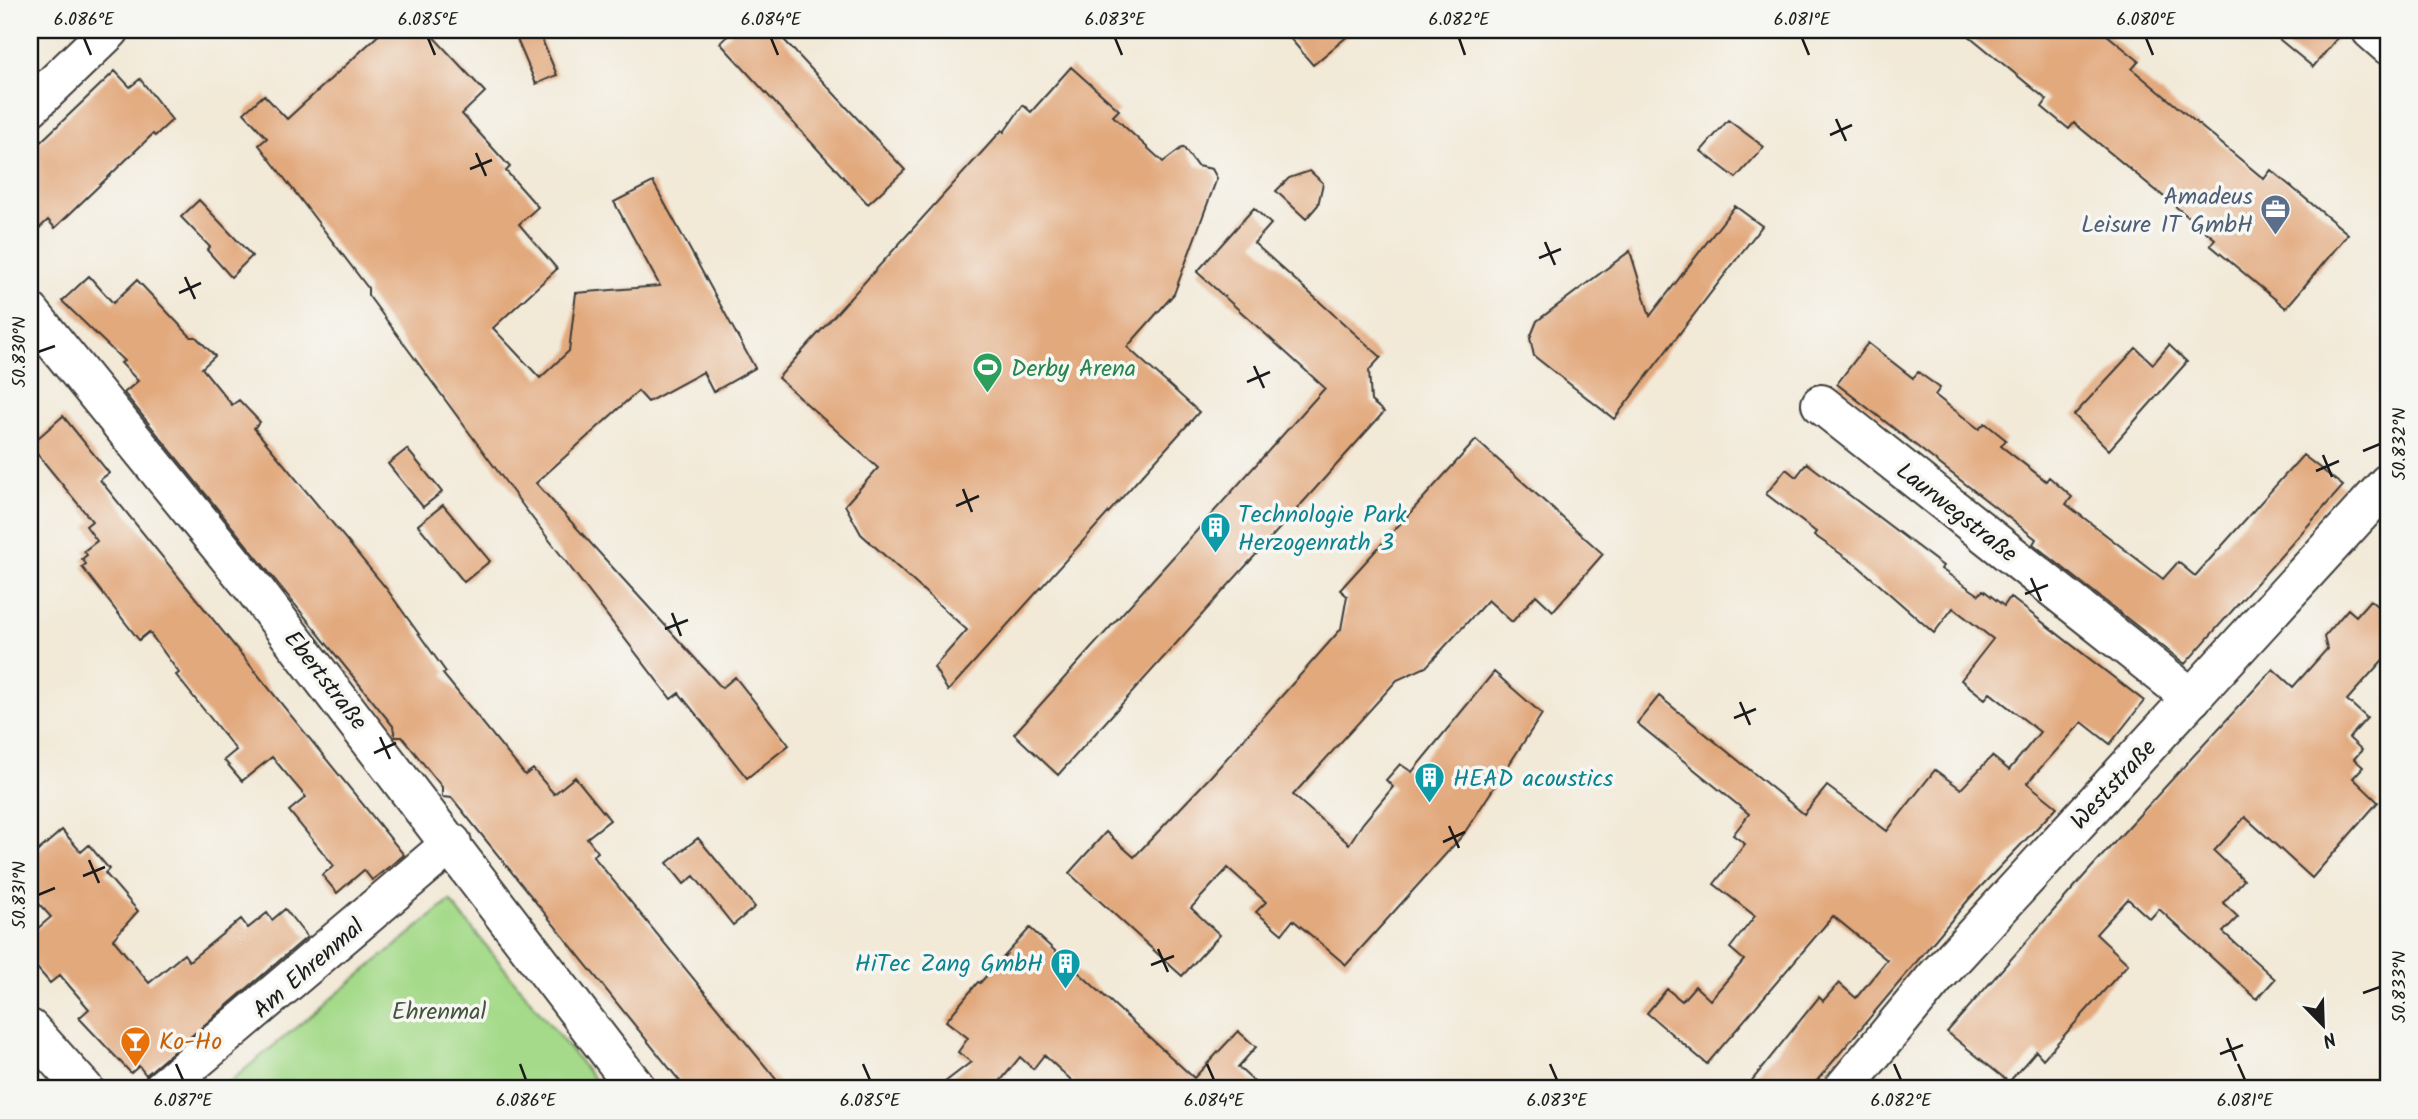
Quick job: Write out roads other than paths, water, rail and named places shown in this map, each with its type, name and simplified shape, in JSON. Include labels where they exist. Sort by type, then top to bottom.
[{"type":"street","points":[[30,107],[110,30]]},
{"type":"street","points":[[2371,30],[2388,45]]},
{"type":"street","name":"Ebertstraße","points":[[30,313],[252,586],[452,843],[636,1089]]},
{"type":"street","name":"Laurwegstraße","points":[[1821,404],[2192,698]]},
{"type":"street","name":"Weststraße","points":[[1843,1089],[1934,979],[2388,483]]},
{"type":"street","name":"Am Ehrenmal","points":[[162,1089],[282,991],[452,843]]},
{"type":"street","points":[[30,1029],[84,1089]]},
{"type":"place","name":"Amadeus Leisure IT GmbH","points":[[2276,237]]},
{"type":"place","name":"Derby Arena","points":[[988,395]]},
{"type":"place","name":"Technologie Park Herzogenrath 3","points":[[1215,555]]},
{"type":"place","name":"HEAD acoustics","points":[[1430,805]]},
{"type":"place","name":"HiTec Zang GmbH","points":[[1066,990]]},
{"type":"place","name":"Ko-Ho","points":[[136,1068]]},
{"type":"park label","name":"Ehrenmal","points":[[439,1011]]}]
